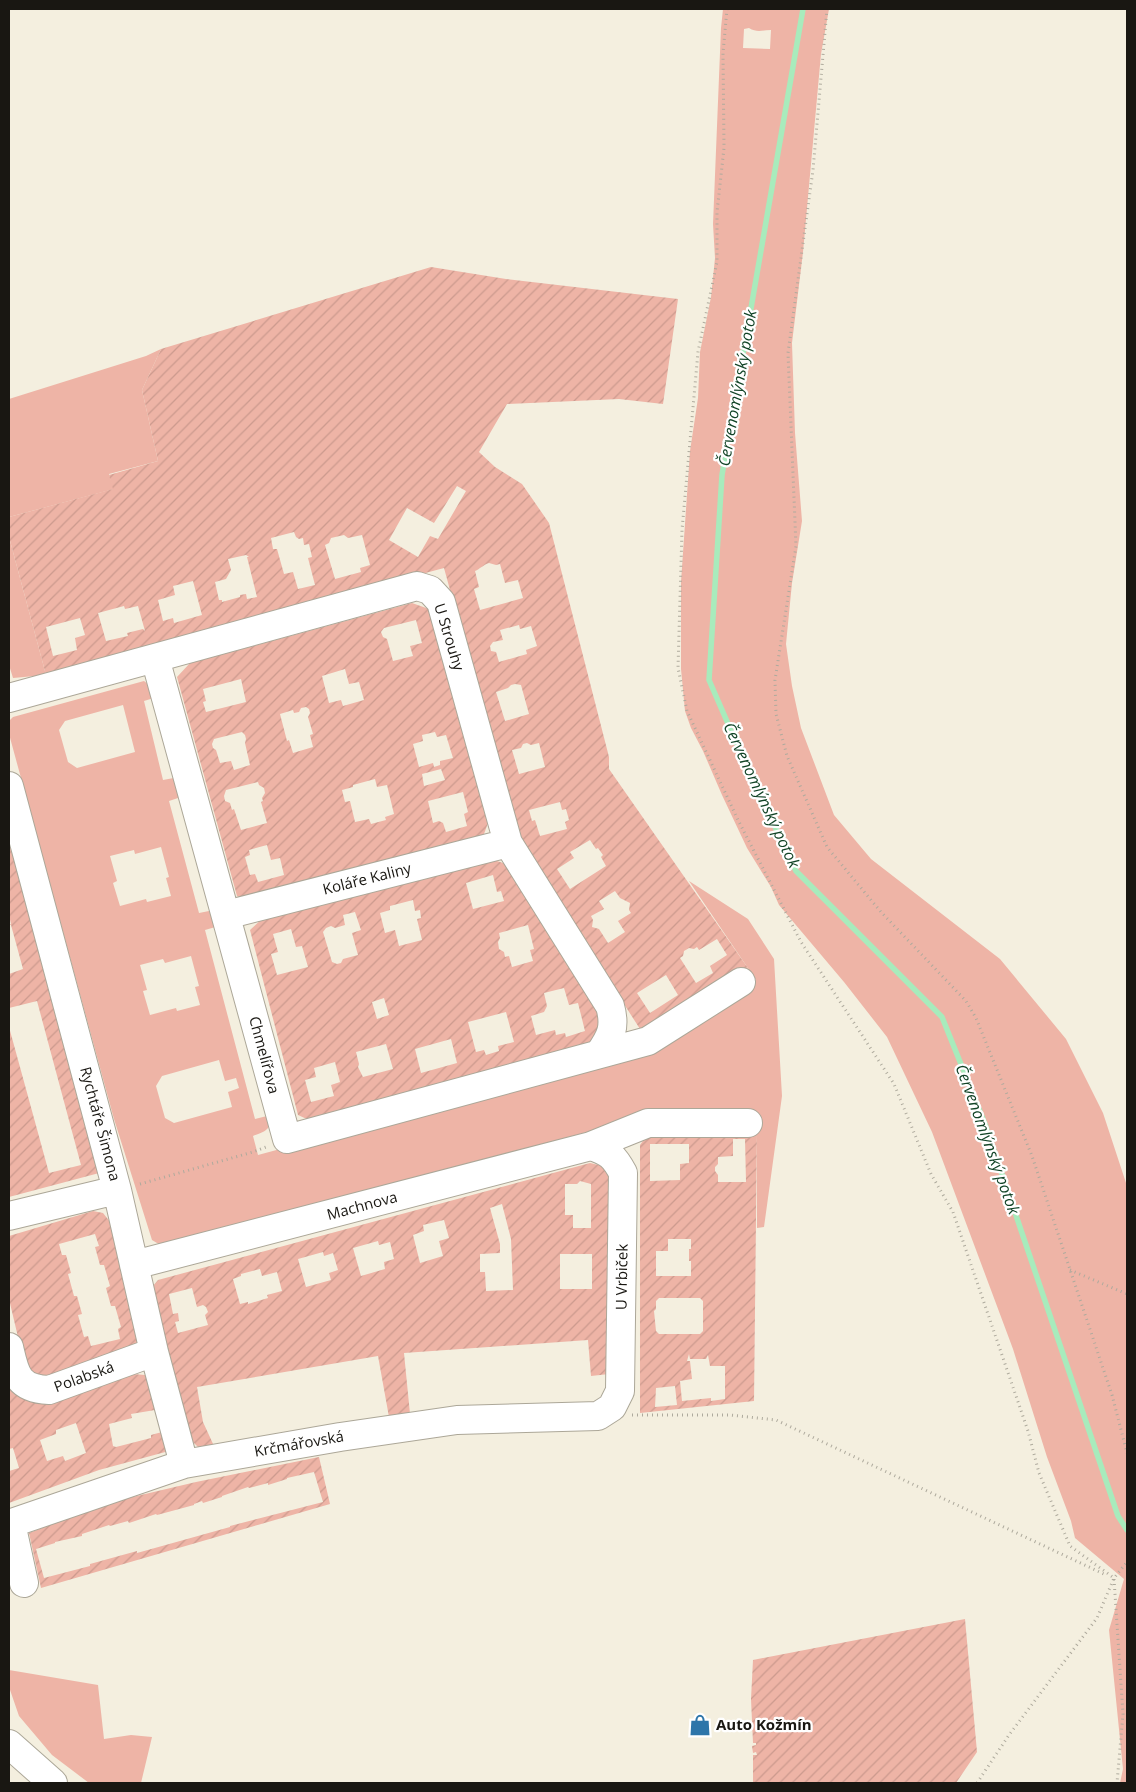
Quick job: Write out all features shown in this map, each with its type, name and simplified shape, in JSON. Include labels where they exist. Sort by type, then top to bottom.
[{"type":"street","name":"U Strouhy","points":[[9,698],[417,586],[430,590],[441,602],[508,843],[610,1006],[613,1018],[612,1031],[607,1043],[599,1054]]},
{"type":"street","name":"Chmelířova","points":[[155,658],[287,1139],[599,1054]]},
{"type":"street","name":"Rychtáře Šimona","points":[[9,786],[125,1188],[134,1265],[154,1352],[184,1464]]},
{"type":"street","name":"Koláře Kaliny","points":[[226,915],[508,843]]},
{"type":"street","points":[[599,1054],[648,1041],[741,982]]},
{"type":"street","name":"Machnova","points":[[134,1265],[591,1146],[648,1123],[748,1124]]},
{"type":"street","name":"U Vrbiček","points":[[591,1146],[606,1151],[616,1160],[623,1173],[620,1391],[612,1407],[598,1416]]},
{"type":"street","points":[[9,1216],[125,1188]]},
{"type":"street","name":"Polabská","points":[[9,1347],[15,1371],[22,1382],[36,1390],[48,1390],[154,1352]]},
{"type":"street","name":"Krčmářovská","points":[[10,1524],[184,1464],[340,1437],[457,1420],[598,1416]]},
{"type":"street","points":[[10,1524],[24,1583]]},
{"type":"street","points":[[9,1744],[53,1783]]},
{"type":"path","points":[[727,9],[723,53],[724,148],[717,212],[717,262],[698,352],[682,530],[678,668],[686,710],[738,820],[801,942],[894,1084],[932,1174],[953,1212],[1028,1431],[1039,1473],[1070,1546],[1114,1578]]},
{"type":"path","points":[[827,9],[813,170],[788,353],[796,546],[775,680],[776,714],[787,756],[828,847],[881,912],[966,1001],[976,1018],[1032,1156],[1112,1395],[1127,1453]]},
{"type":"path","points":[[125,1188],[256,1151]]},
{"type":"path","points":[[1070,1270],[1127,1294]]},
{"type":"path","points":[[598,1416],[730,1415],[776,1420],[1114,1578]]},
{"type":"path","points":[[977,1783],[1009,1735],[1096,1618],[1114,1578],[1127,1562]]},
{"type":"path","points":[[1114,1578],[1123,1714],[1117,1783]]},
{"type":"shaded area","points":[[723,9],[829,9],[821,54],[803,252],[792,343],[795,433],[802,521],[792,583],[786,644],[801,728],[834,815],[871,859],[1000,959],[1066,1039],[1103,1113],[1127,1186],[1127,1783],[1120,1783],[1123,1769],[1109,1630],[1124,1579],[1075,1538],[1013,1349],[932,1132],[887,1037],[844,982],[779,905],[771,887],[747,848],[691,728],[685,711],[681,669],[681,582],[690,451],[698,398],[700,352],[711,297],[715,258],[713,224]],"holes":[[[749,28],[752,30],[771,30],[770,49],[743,48],[744,29]]]},
{"type":"shaded area","points":[[431,267],[506,279],[678,299],[663,404],[619,399],[507,404],[479,452],[495,467],[522,484],[549,523],[609,757],[609,769],[750,971],[651,1032],[640,1029],[518,839],[444,568],[46,675],[9,537],[9,517],[113,489],[109,475],[158,461],[142,390],[161,349]],"holes":[[[457,486],[466,491],[438,539],[430,536],[418,557],[389,540],[407,508],[434,523]],[[294,532],[296,537],[299,539],[303,538],[304,545],[309,544],[312,557],[308,558],[315,585],[298,589],[293,572],[284,574],[277,549],[273,549],[271,538]],[[344,535],[348,538],[362,535],[370,565],[360,568],[361,572],[335,579],[325,545],[329,543],[331,538]],[[246,555],[249,557],[247,557],[257,597],[247,599],[246,594],[222,602],[222,600],[219,600],[215,582],[226,579],[231,570],[228,559]],[[489,563],[500,564],[505,583],[518,580],[523,598],[480,610],[474,589],[479,587],[475,571]],[[193,581],[202,615],[174,623],[173,618],[163,621],[158,600],[175,595],[173,586]],[[124,606],[125,609],[138,606],[145,631],[143,629],[127,633],[128,636],[106,641],[98,613]],[[80,618],[85,635],[75,638],[77,650],[53,656],[46,627]],[[519,625],[520,629],[531,626],[537,646],[526,650],[527,654],[499,662],[496,652],[491,651],[490,646],[493,642],[503,640],[500,630]],[[511,685],[521,685],[529,714],[505,721],[496,692]],[[539,743],[545,767],[519,774],[512,750],[521,748],[523,744]],[[560,802],[562,810],[566,809],[569,820],[565,822],[567,829],[540,836],[535,820],[532,821],[529,810]],[[590,840],[603,855],[601,857],[606,866],[570,889],[557,869],[574,858],[570,852]],[[615,891],[620,898],[630,903],[629,910],[631,913],[618,921],[625,932],[608,943],[599,929],[592,927],[593,920],[591,916],[604,909],[599,901]],[[717,939],[727,955],[710,966],[713,973],[696,983],[680,958],[683,956],[684,951],[689,948],[694,949],[697,947],[699,950]],[[666,975],[678,995],[650,1013],[637,993]]]},
{"type":"shaded area","points":[[161,349],[142,390],[158,461],[109,474],[114,489],[9,517],[9,399],[146,356]]},
{"type":"shaded area","points":[[9,537],[46,675],[13,678],[9,665]]},
{"type":"shaded area","points":[[412,603],[429,609],[440,634],[488,823],[484,834],[475,842],[245,900],[237,896],[177,677],[190,663]],"holes":[[[416,620],[422,643],[410,646],[413,656],[393,661],[387,639],[383,637],[381,632],[384,628]],[[345,669],[349,684],[359,682],[364,700],[343,706],[341,700],[329,703],[322,676]],[[241,679],[246,702],[206,712],[203,702],[206,701],[203,689]],[[306,707],[309,709],[308,717],[313,734],[310,735],[313,747],[293,753],[289,740],[287,741],[280,714],[293,710],[294,713],[299,712],[301,708]],[[242,732],[246,739],[245,743],[250,765],[234,770],[231,761],[220,763],[216,750],[213,748],[214,739]],[[435,732],[437,737],[446,735],[453,758],[440,761],[440,765],[434,767],[433,763],[419,767],[413,744],[423,741],[422,735]],[[441,769],[445,780],[424,786],[422,774]],[[375,779],[377,787],[387,785],[394,814],[385,817],[386,820],[371,824],[369,819],[355,822],[350,801],[345,802],[342,790]],[[258,782],[264,788],[265,793],[261,802],[267,823],[241,830],[234,809],[232,810],[230,803],[225,801],[226,790]],[[463,792],[468,812],[464,814],[467,826],[446,832],[443,823],[439,821],[433,823],[428,801]],[[267,845],[271,860],[280,858],[284,875],[258,882],[255,874],[250,875],[245,857],[250,855],[249,850]]]},
{"type":"shaded area","points":[[144,681],[154,689],[157,697],[144,701],[163,780],[179,777],[184,796],[169,801],[199,913],[214,910],[219,926],[205,930],[255,1119],[271,1115],[269,1127],[253,1136],[258,1155],[647,1050],[756,980],[689,881],[748,919],[774,959],[782,1096],[764,1227],[757,1228],[757,1117],[639,1118],[162,1246],[152,1240],[114,1119],[9,734],[9,721],[13,717]],"holes":[[[123,705],[135,752],[77,768],[68,762],[59,730],[65,721]],[[161,847],[169,877],[166,878],[171,896],[147,902],[146,899],[120,906],[113,883],[117,881],[110,856],[134,850],[135,854]],[[191,956],[199,986],[195,987],[200,1005],[177,1011],[176,1008],[150,1015],[143,991],[147,990],[140,965],[163,959],[165,963]],[[219,1060],[225,1081],[236,1078],[239,1088],[228,1092],[232,1107],[174,1123],[165,1118],[156,1086],[162,1076]]]},
{"type":"shaded area","points":[[9,823],[103,1172],[9,1197],[9,1027],[49,1173],[81,1165],[37,1001],[9,1008],[9,974],[23,969],[11,925],[9,925],[11,924],[9,915]]},
{"type":"shaded area","points":[[494,860],[506,864],[605,1024],[589,1045],[311,1121],[298,1115],[250,930],[262,919]],"holes":[[[493,875],[497,892],[501,891],[504,901],[473,909],[466,883]],[[413,900],[415,911],[420,910],[421,918],[417,919],[422,940],[399,946],[395,930],[385,933],[380,913],[390,910],[390,906]],[[355,912],[361,930],[352,933],[358,955],[343,959],[341,963],[337,964],[332,962],[323,932],[331,926],[335,928],[345,925],[343,915]],[[528,925],[534,949],[530,950],[533,961],[512,967],[509,956],[505,957],[504,952],[499,949],[498,942],[500,938],[499,933]],[[291,929],[296,947],[302,946],[308,967],[277,975],[271,954],[278,952],[273,934]],[[564,988],[569,1005],[578,1003],[585,1031],[566,1037],[565,1033],[556,1035],[555,1030],[536,1035],[531,1016],[544,1012],[547,1006],[544,993]],[[384,998],[389,1015],[377,1019],[372,1002]],[[506,1012],[514,1042],[498,1046],[499,1051],[486,1055],[484,1050],[476,1052],[468,1022]],[[451,1039],[457,1063],[421,1073],[415,1049]],[[386,1044],[393,1069],[363,1077],[358,1067],[356,1052]],[[335,1062],[340,1082],[331,1085],[334,1096],[311,1102],[305,1080],[316,1077],[314,1068]]]},
{"type":"shaded area","points":[[757,1131],[754,1401],[640,1413],[640,1145],[647,1135]],"holes":[[[733,1139],[745,1139],[746,1182],[718,1182],[718,1175],[715,1171],[718,1157],[733,1156]],[[650,1144],[689,1144],[689,1163],[680,1164],[680,1180],[650,1181]],[[668,1239],[691,1239],[691,1249],[689,1249],[691,1276],[656,1276],[656,1251],[668,1251]],[[659,1298],[700,1298],[703,1301],[703,1331],[700,1334],[659,1334],[656,1331],[654,1311],[656,1309],[656,1301]],[[689,1354],[690,1359],[706,1359],[708,1355],[710,1366],[725,1366],[725,1399],[711,1401],[711,1398],[682,1401],[680,1381],[692,1379],[690,1361],[687,1361]],[[675,1386],[677,1405],[655,1407],[656,1388]]]},
{"type":"shaded area","points":[[590,1163],[603,1166],[609,1177],[609,1374],[591,1376],[588,1340],[404,1353],[410,1414],[389,1417],[378,1356],[197,1387],[203,1422],[214,1446],[200,1449],[189,1438],[151,1297],[153,1286],[158,1280]],"holes":[[[580,1181],[591,1184],[591,1228],[573,1228],[573,1215],[565,1215],[565,1184],[577,1184]],[[502,1204],[511,1239],[513,1290],[486,1291],[485,1272],[480,1272],[480,1254],[500,1253],[500,1244],[490,1208]],[[444,1220],[449,1238],[439,1241],[443,1256],[420,1263],[413,1235],[424,1231],[423,1225]],[[378,1241],[379,1245],[390,1242],[394,1259],[384,1262],[385,1269],[361,1276],[353,1248]],[[323,1252],[324,1256],[333,1253],[338,1270],[329,1273],[331,1280],[306,1287],[298,1259]],[[560,1254],[592,1254],[592,1289],[560,1289]],[[260,1269],[262,1276],[277,1272],[282,1291],[267,1295],[268,1298],[248,1304],[248,1302],[240,1304],[233,1279],[241,1276],[241,1274]],[[192,1288],[197,1307],[203,1305],[206,1307],[208,1312],[205,1315],[208,1325],[178,1333],[175,1322],[179,1321],[178,1313],[173,1314],[169,1294]]]},
{"type":"shaded area","points":[[93,1211],[103,1213],[111,1223],[141,1341],[135,1352],[48,1383],[26,1371],[9,1299],[9,1236]],"holes":[[[95,1234],[99,1246],[95,1247],[100,1265],[104,1265],[110,1286],[106,1288],[111,1306],[115,1306],[121,1327],[118,1329],[120,1339],[91,1346],[88,1336],[84,1337],[78,1315],[82,1314],[77,1296],[74,1296],[68,1274],[71,1273],[66,1255],[62,1255],[59,1244]]]},
{"type":"shaded area","points":[[9,1374],[13,1387],[133,1374],[145,1375],[152,1380],[169,1451],[99,1470],[9,1503],[9,1471],[19,1468],[13,1448],[9,1449]],"holes":[[[155,1410],[162,1432],[151,1435],[151,1438],[116,1447],[113,1446],[109,1424],[132,1418],[131,1414]],[[76,1423],[86,1453],[65,1461],[63,1456],[47,1461],[40,1440],[56,1434],[56,1430]]]},
{"type":"shaded area","points":[[319,1457],[330,1504],[41,1588],[29,1533],[107,1503],[196,1482]],"holes":[[[314,1472],[323,1502],[137,1553],[137,1551],[44,1578],[36,1549],[55,1542],[82,1536],[82,1534],[109,1525],[128,1521],[129,1523],[194,1505],[202,1501],[203,1503],[248,1487],[268,1483],[268,1485],[287,1478]]]},
{"type":"shaded area","points":[[965,1619],[977,1752],[956,1783],[753,1783],[753,1755],[757,1755],[756,1752],[753,1753],[752,1746],[756,1745],[756,1743],[753,1743],[751,1699],[753,1660]]},
{"type":"shaded area","points":[[9,1670],[98,1685],[104,1739],[131,1735],[152,1737],[141,1783],[89,1783],[52,1755],[19,1716],[9,1687]]},
{"type":"waterway","name":"Červenomlýnský potok","points":[[803,9],[722,475],[709,680],[749,772],[796,871],[942,1017],[985,1124],[1118,1516],[1127,1530]]},
{"type":"place","name":"Auto Kožmín","points":[[700,1725]]}]
